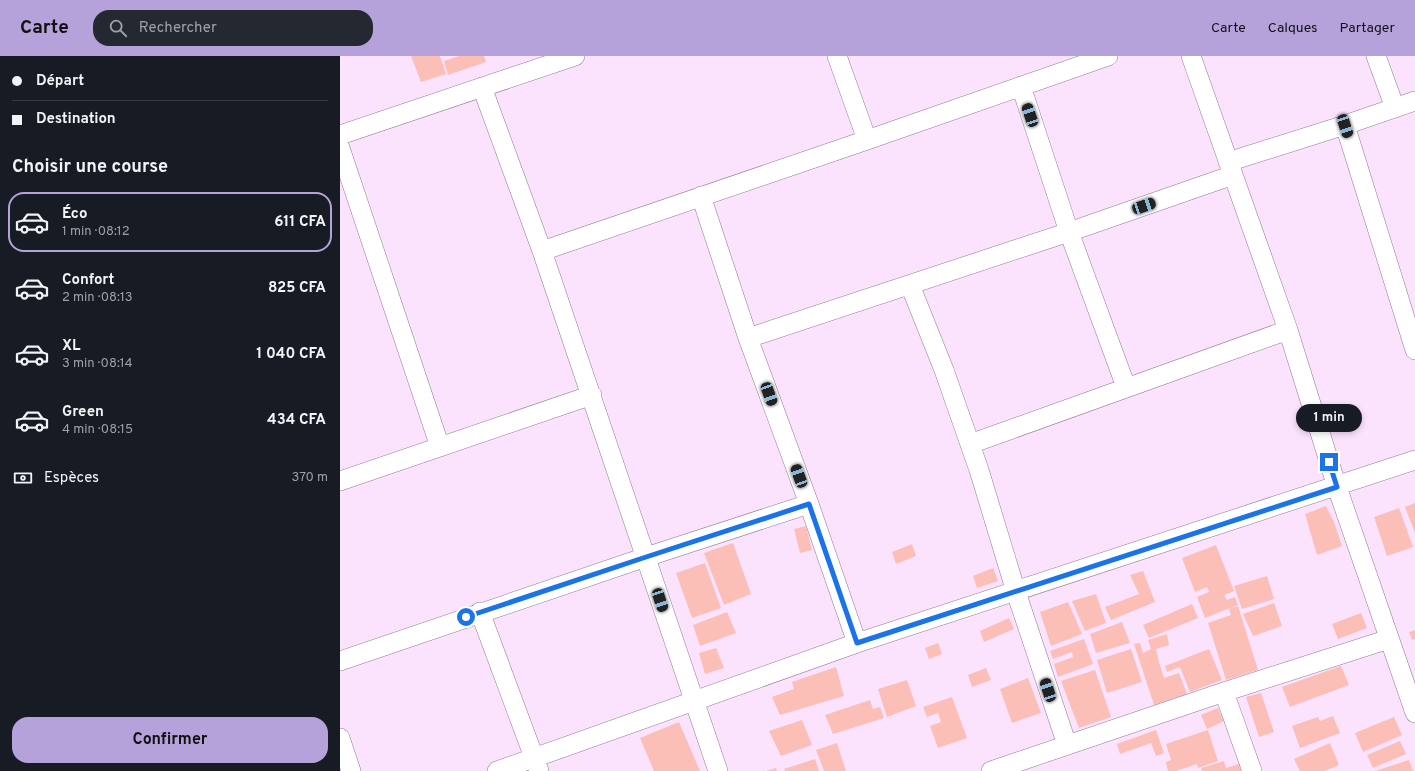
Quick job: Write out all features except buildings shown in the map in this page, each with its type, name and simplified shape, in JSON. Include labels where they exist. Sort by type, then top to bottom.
[{"type":"street","points":[[340,135],[575,56]]},
{"type":"street","points":[[837,56],[867,140]]},
{"type":"street","points":[[542,251],[1108,56]]},
{"type":"street","points":[[1191,56],[1288,330],[1337,487],[1415,713]]},
{"type":"street","points":[[1376,56],[1395,108]]},
{"type":"street","points":[[1020,86],[1069,232],[1126,387]]},
{"type":"street","points":[[482,87],[542,251],[592,395],[718,771]]},
{"type":"street","points":[[748,338],[1069,232],[1230,168],[1415,101]]},
{"type":"street","points":[[1345,126],[1415,350]]},
{"type":"street","points":[[340,148],[440,447]]},
{"type":"street","points":[[701,196],[748,338],[809,504],[857,643]]},
{"type":"street","points":[[910,285],[944,370],[992,508],[1016,592],[1067,745]]},
{"type":"street","points":[[970,444],[1288,330]]},
{"type":"street","points":[[340,481],[592,395]]},
{"type":"street","points":[[497,771],[537,765],[694,702],[857,643],[1337,487],[1415,460]]},
{"type":"street","points":[[340,661],[480,612],[809,504]]},
{"type":"street","points":[[480,612],[537,765]]},
{"type":"street","points":[[991,771],[1224,692],[1390,639]]},
{"type":"street","points":[[1224,692],[1252,771]]},
{"type":"street","points":[[340,738],[351,771]]},
{"type":"route","points":[[466,617],[809,504],[857,643],[1337,487],[1329,462]]}]
